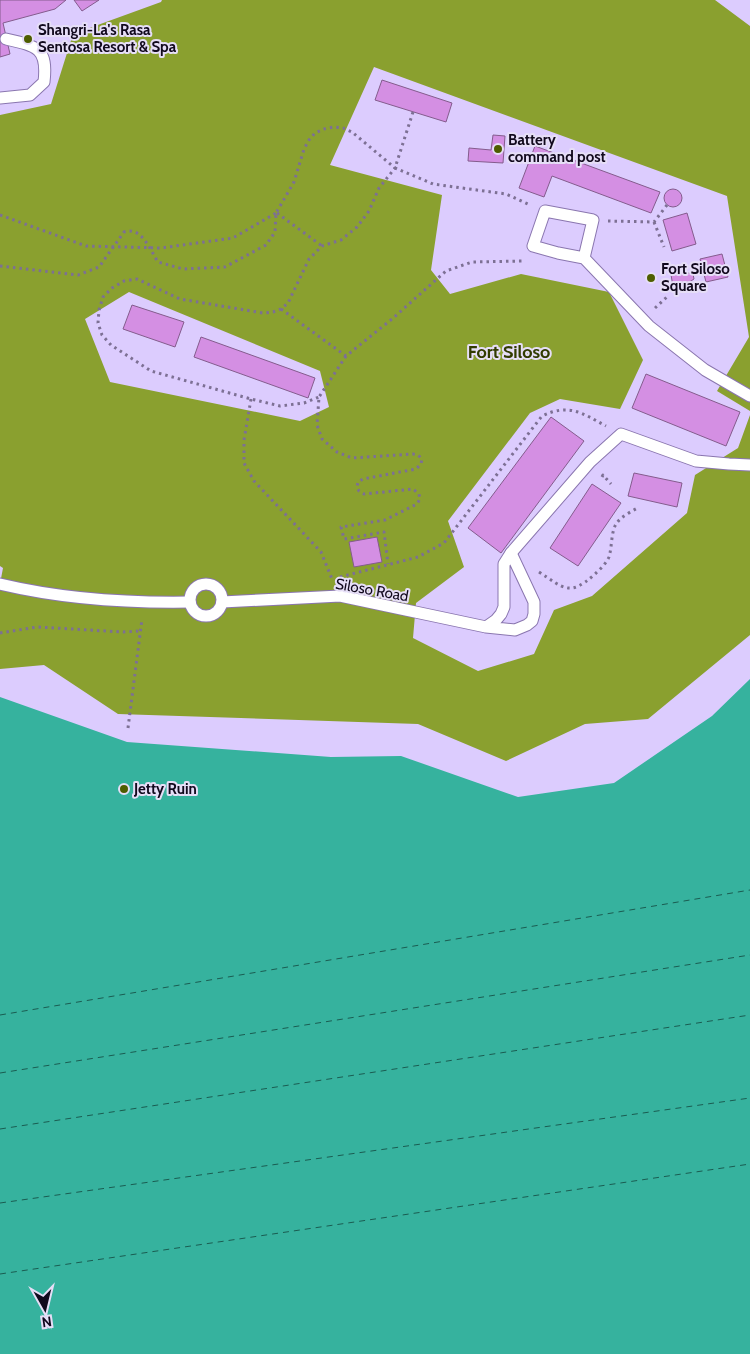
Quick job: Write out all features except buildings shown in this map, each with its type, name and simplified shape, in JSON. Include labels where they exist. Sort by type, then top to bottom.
[{"type":"lane","points":[[0,98],[30,95],[44,82],[46,64],[38,49],[25,43],[6,39]]},
{"type":"lane","points":[[584,258],[593,220],[545,211],[533,246],[584,258],[649,326],[705,370],[750,396]]},
{"type":"lane","points":[[486,627],[496,620],[504,607],[504,564],[511,552],[590,462],[621,434],[696,461],[750,465]]},
{"type":"lane","name":"Siloso Road","points":[[222,602],[340,596],[486,627],[515,630],[527,625],[532,620],[534,602],[511,552]]},
{"type":"lane","points":[[0,584],[90,599],[144,603],[190,602]]},
{"type":"lane","points":[[204,584],[210,584],[215,587],[219,591],[222,602],[216,613],[210,616],[203,616],[193,609],[190,602],[193,591],[204,584]]},
{"type":"path","points":[[319,397],[304,403],[280,406],[150,370],[111,345],[102,335],[98,323],[99,310],[104,297],[112,288],[124,281],[136,279],[180,300],[264,313],[281,309],[288,302],[309,260],[322,246],[340,240],[357,228],[370,211],[379,188],[395,168],[414,112]]},
{"type":"path","points":[[0,266],[78,274],[99,267],[124,232],[130,230],[139,233],[158,262],[182,269],[225,267],[266,244],[275,232],[276,213],[294,182],[308,140],[324,129],[334,127],[352,132],[395,168],[433,184],[506,194],[545,211]]},
{"type":"path","points":[[654,222],[667,204]]},
{"type":"path","points":[[0,215],[86,246],[161,248],[233,238],[276,213]]},
{"type":"path","points":[[276,213],[322,246]]},
{"type":"path","points":[[593,220],[654,222]]},
{"type":"path","points":[[654,222],[664,247]]},
{"type":"path","points":[[388,564],[384,532],[344,539],[341,527],[385,520],[417,504],[420,499],[419,494],[413,489],[364,494],[357,487],[358,482],[363,479],[416,469],[422,464],[422,459],[413,454],[352,458],[337,452],[322,439],[317,425],[319,397],[346,356],[392,320],[446,271],[472,262],[524,261]]},
{"type":"path","points":[[651,312],[668,296]]},
{"type":"path","points":[[281,309],[346,356]]},
{"type":"path","points":[[251,399],[244,440],[244,463],[254,480],[321,552],[333,579],[418,557],[444,542],[542,416],[557,410],[574,410],[621,434]]},
{"type":"path","points":[[522,574],[539,572],[562,587],[573,588],[582,585],[608,559],[615,526],[622,518],[639,506]]},
{"type":"path","points":[[128,728],[144,603]]},
{"type":"path","points":[[0,633],[37,627],[123,632],[140,631]]},
{"type":"shaded area","points":[[162,0],[715,0],[750,26],[750,411],[717,391],[749,337],[727,196],[374,67],[330,165],[442,195],[431,270],[450,294],[521,274],[609,292],[643,360],[620,409],[560,399],[530,413],[448,521],[464,567],[416,603],[413,638],[478,671],[534,654],[554,610],[592,596],[687,513],[695,475],[738,448],[750,415],[750,635],[648,719],[585,724],[506,761],[418,724],[118,714],[44,665],[0,669],[0,584],[3,568],[0,566],[0,115],[51,104],[73,34],[161,2]],"holes":[[[129,292],[320,371],[329,407],[300,421],[110,382],[85,319]]]},
{"type":"shaded area","points":[[750,679],[750,1354],[0,1354],[0,697],[127,742],[331,757],[401,756],[518,797],[614,783],[712,716]]},
{"type":"ferry route","points":[[0,1015],[750,890]]},
{"type":"ferry route","points":[[0,1073],[750,955]]},
{"type":"ferry route","points":[[0,1129],[750,1015]]},
{"type":"ferry route","points":[[0,1203],[750,1098]]},
{"type":"ferry route","points":[[0,1274],[750,1164]]},
{"type":"place","name":"Shangri-La's Rasa Sentosa Resort & Spa","points":[[28,39]]},
{"type":"place","name":"Battery command post","points":[[498,149]]},
{"type":"place","name":"Fort Siloso Square","points":[[651,278]]},
{"type":"place","name":"Jetty Ruin","points":[[124,789]]},
{"type":"district","name":"Fort Siloso","points":[[509,352]]}]
